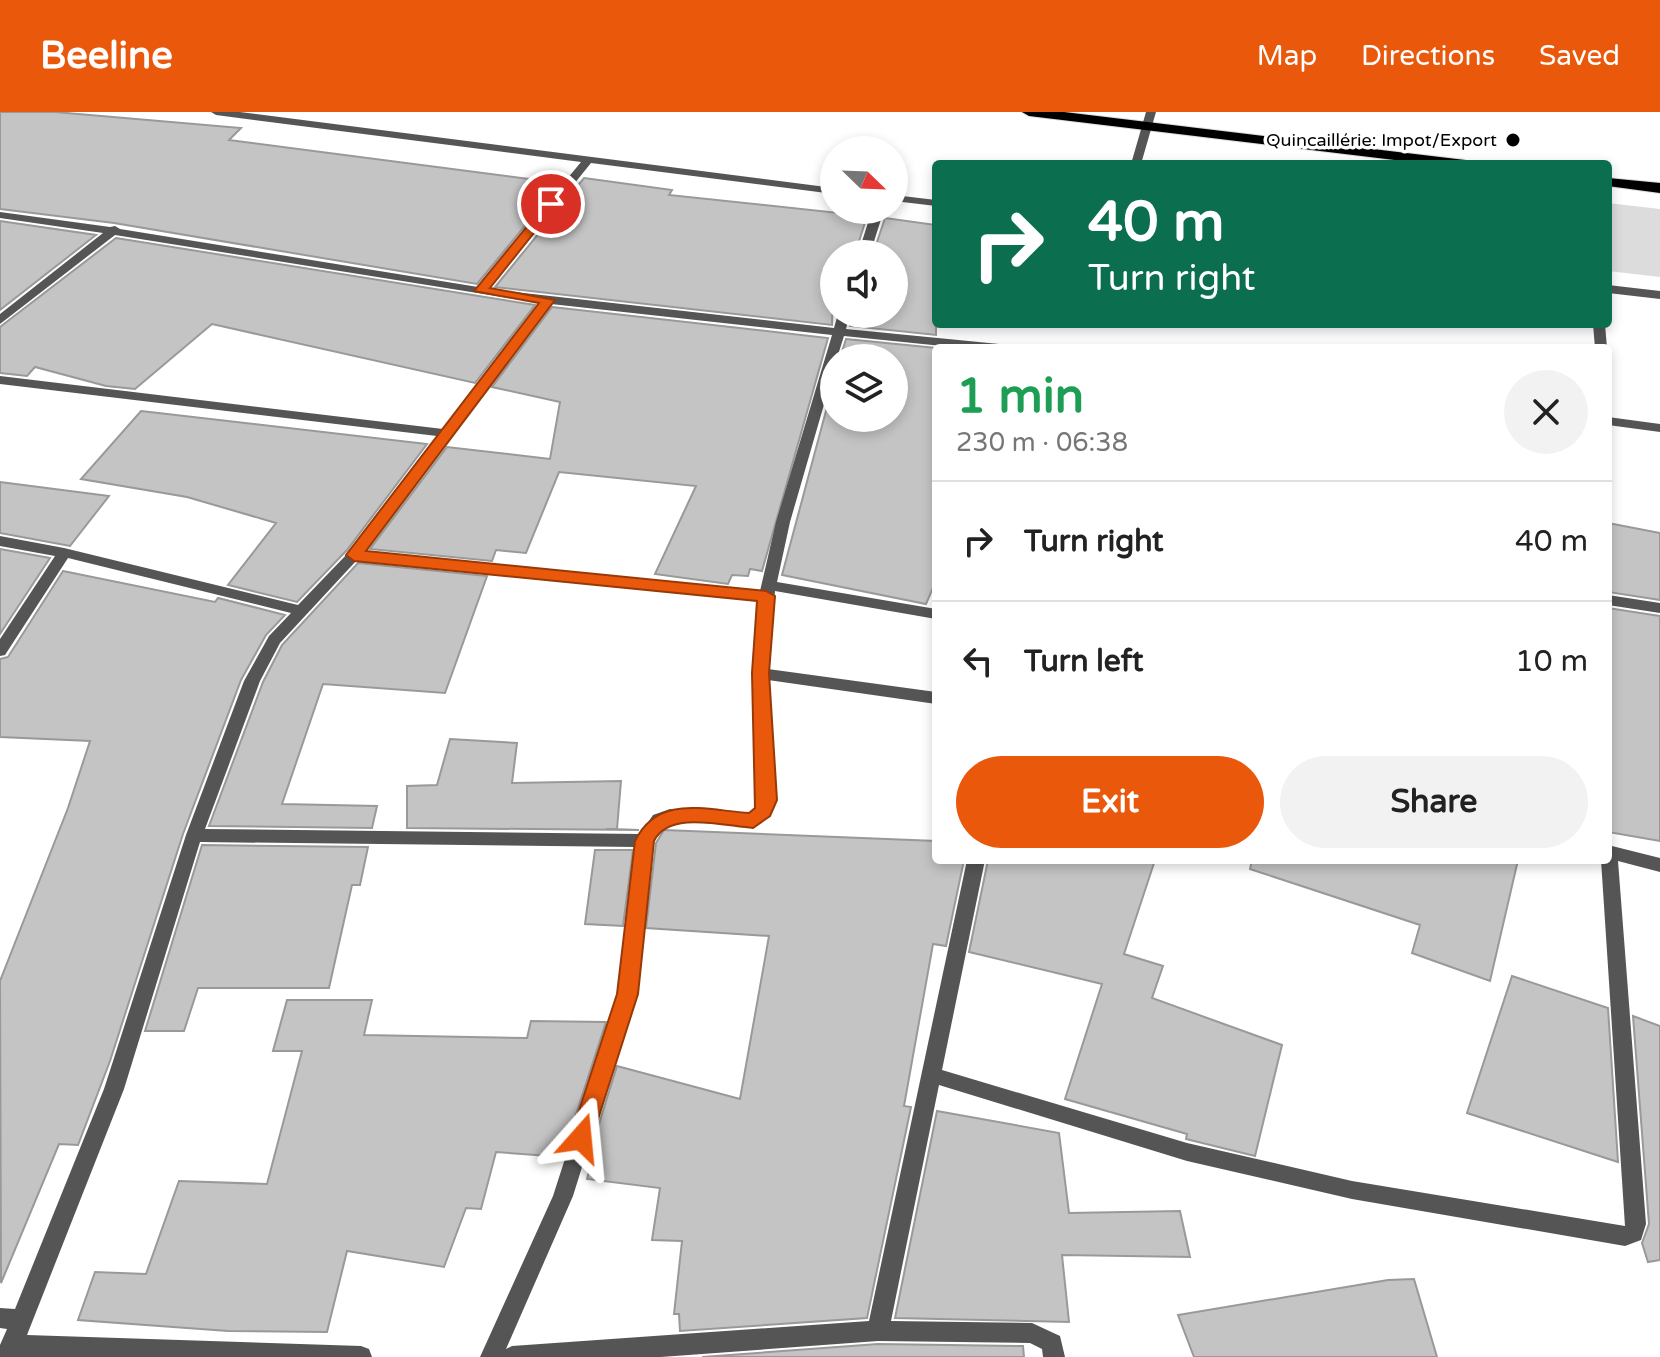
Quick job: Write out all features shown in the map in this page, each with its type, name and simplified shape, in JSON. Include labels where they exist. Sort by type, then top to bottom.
[{"type":"highway","points":[[1029,112],[1148,119],[1437,160]]},
{"type":"highway","points":[[1612,182],[1660,188]]},
{"type":"street","points":[[216,112],[820,189]]},
{"type":"street","points":[[1137,160],[1148,119]]},
{"type":"street","points":[[481,291],[587,161]]},
{"type":"street","points":[[908,200],[932,203]]},
{"type":"street","points":[[0,215],[115,229],[548,300],[820,320]]},
{"type":"street","points":[[0,320],[115,229]]},
{"type":"street","points":[[1612,289],[1660,295]]},
{"type":"street","points":[[361,1357],[9,1351],[114,1089],[194,835],[252,681],[274,640],[354,555],[548,300]]},
{"type":"street","points":[[491,1357],[563,1196],[627,994],[645,841],[659,819],[670,815],[753,820],[764,811],[767,800],[760,673],[768,591],[839,328]]},
{"type":"street","points":[[877,328],[975,344]]},
{"type":"street","points":[[0,380],[444,433]]},
{"type":"street","points":[[1612,422],[1660,428]]},
{"type":"street","points":[[0,541],[64,553],[303,611]]},
{"type":"street","points":[[0,651],[64,553]]},
{"type":"street","points":[[354,555],[768,591],[932,613]]},
{"type":"street","points":[[1612,601],[1660,608]]},
{"type":"street","points":[[760,673],[932,697]]},
{"type":"street","points":[[194,835],[645,841]]},
{"type":"street","points":[[1612,853],[1660,865]]},
{"type":"street","points":[[878,1331],[975,864]]},
{"type":"street","points":[[932,1075],[1187,1152],[1352,1190],[1625,1236],[1634,1233],[1636,1224],[1609,864]]},
{"type":"street","points":[[0,1318],[23,1320]]},
{"type":"street","points":[[512,1357],[878,1331],[1032,1333],[1052,1343],[1054,1357]]},
{"type":"shaded area","points":[[1612,203],[1660,209],[1660,277],[1612,271]]},
{"type":"building","points":[[0,112],[55,112],[241,128],[229,140],[560,183],[477,284],[114,223],[0,209]]},
{"type":"building","points":[[584,178],[672,190],[669,195],[820,211],[820,224],[864,224],[859,240],[820,240],[820,324],[495,287]]},
{"type":"building","points":[[0,221],[96,235],[0,310]]},
{"type":"building","points":[[908,221],[932,224],[932,328],[936,328],[936,335],[869,328],[908,328],[908,240],[878,240],[883,224],[908,224]]},
{"type":"building","points":[[116,238],[535,305],[475,383],[212,324],[135,389],[106,386],[35,367],[27,376],[0,373],[0,327]]},
{"type":"building","points":[[552,307],[828,338],[826,344],[820,344],[820,366],[762,571],[750,569],[748,576],[732,575],[728,584],[655,574],[696,486],[559,472],[526,553],[496,550],[492,561],[370,549],[447,447],[550,459],[560,402],[492,387]]},
{"type":"building","points":[[846,339],[896,344],[844,344]]},
{"type":"building","points":[[908,345],[932,348],[932,590],[926,604],[782,575],[820,432],[908,432]]},
{"type":"building","points":[[141,411],[427,444],[347,550],[297,602],[228,585],[276,523],[187,497],[81,479]]},
{"type":"building","points":[[0,482],[109,496],[70,546],[0,533]]},
{"type":"building","points":[[1612,524],[1660,533],[1660,600],[1612,593]]},
{"type":"building","points":[[0,549],[50,558],[0,634]]},
{"type":"building","points":[[358,563],[487,576],[445,693],[323,684],[282,804],[377,806],[372,828],[209,826],[263,682],[282,645]]},
{"type":"building","points":[[63,571],[215,602],[218,598],[285,615],[266,635],[241,680],[183,834],[110,1061],[78,1145],[59,1144],[1,1283],[0,981],[68,808],[90,741],[0,737],[0,659],[8,657]]},
{"type":"building","points":[[1612,609],[1660,616],[1660,841],[1612,833]]},
{"type":"building","points":[[450,739],[517,743],[512,783],[621,781],[617,829],[606,829],[639,830],[407,828],[407,786],[437,785]]},
{"type":"building","points":[[664,830],[932,841],[932,864],[963,864],[946,946],[933,944],[904,1106],[911,1107],[867,1318],[680,1331],[679,1314],[674,1314],[682,1241],[652,1240],[660,1188],[587,1179],[592,1160],[588,1159],[617,1066],[740,1099],[769,936],[646,928],[656,843]]},
{"type":"building","points":[[202,845],[368,847],[360,885],[352,885],[329,988],[198,988],[184,1031],[145,1031]]},
{"type":"building","points":[[595,850],[633,850],[623,926],[585,924]]},
{"type":"building","points":[[987,864],[1154,864],[1124,954],[1163,966],[1152,998],[1282,1045],[1255,1156],[1186,1139],[1187,1134],[1065,1099],[1102,984],[969,952]]},
{"type":"building","points":[[1251,864],[1517,864],[1490,981],[1412,953],[1420,925],[1250,869]]},
{"type":"building","points":[[1512,976],[1608,1008],[1618,1162],[1467,1113]]},
{"type":"building","points":[[287,1000],[372,1000],[364,1035],[527,1038],[531,1021],[606,1022],[562,1157],[496,1152],[481,1209],[466,1208],[444,1267],[347,1251],[327,1332],[228,1331],[78,1320],[95,1272],[146,1274],[179,1181],[267,1184],[302,1051],[273,1051]]},
{"type":"building","points":[[1633,1016],[1660,1026],[1660,1260],[1648,1262],[1642,1243],[1649,1224]]},
{"type":"building","points":[[937,1111],[1059,1133],[1069,1213],[1180,1211],[1190,1257],[1062,1255],[1069,1322],[895,1318]]},
{"type":"building","points":[[1414,1279],[1437,1357],[1194,1357],[1178,1315],[1388,1280]]},
{"type":"building","points":[[878,1344],[1023,1346],[1024,1357],[702,1357]]},
{"type":"place","name":"Quincaillérie: Impot/Export","points":[[1513,140]]},
{"type":"route","points":[[551,204],[481,291],[548,300],[354,555],[766,596],[760,673],[767,800],[764,811],[753,820],[670,815],[652,826],[645,841],[627,994],[581,1138]]}]
